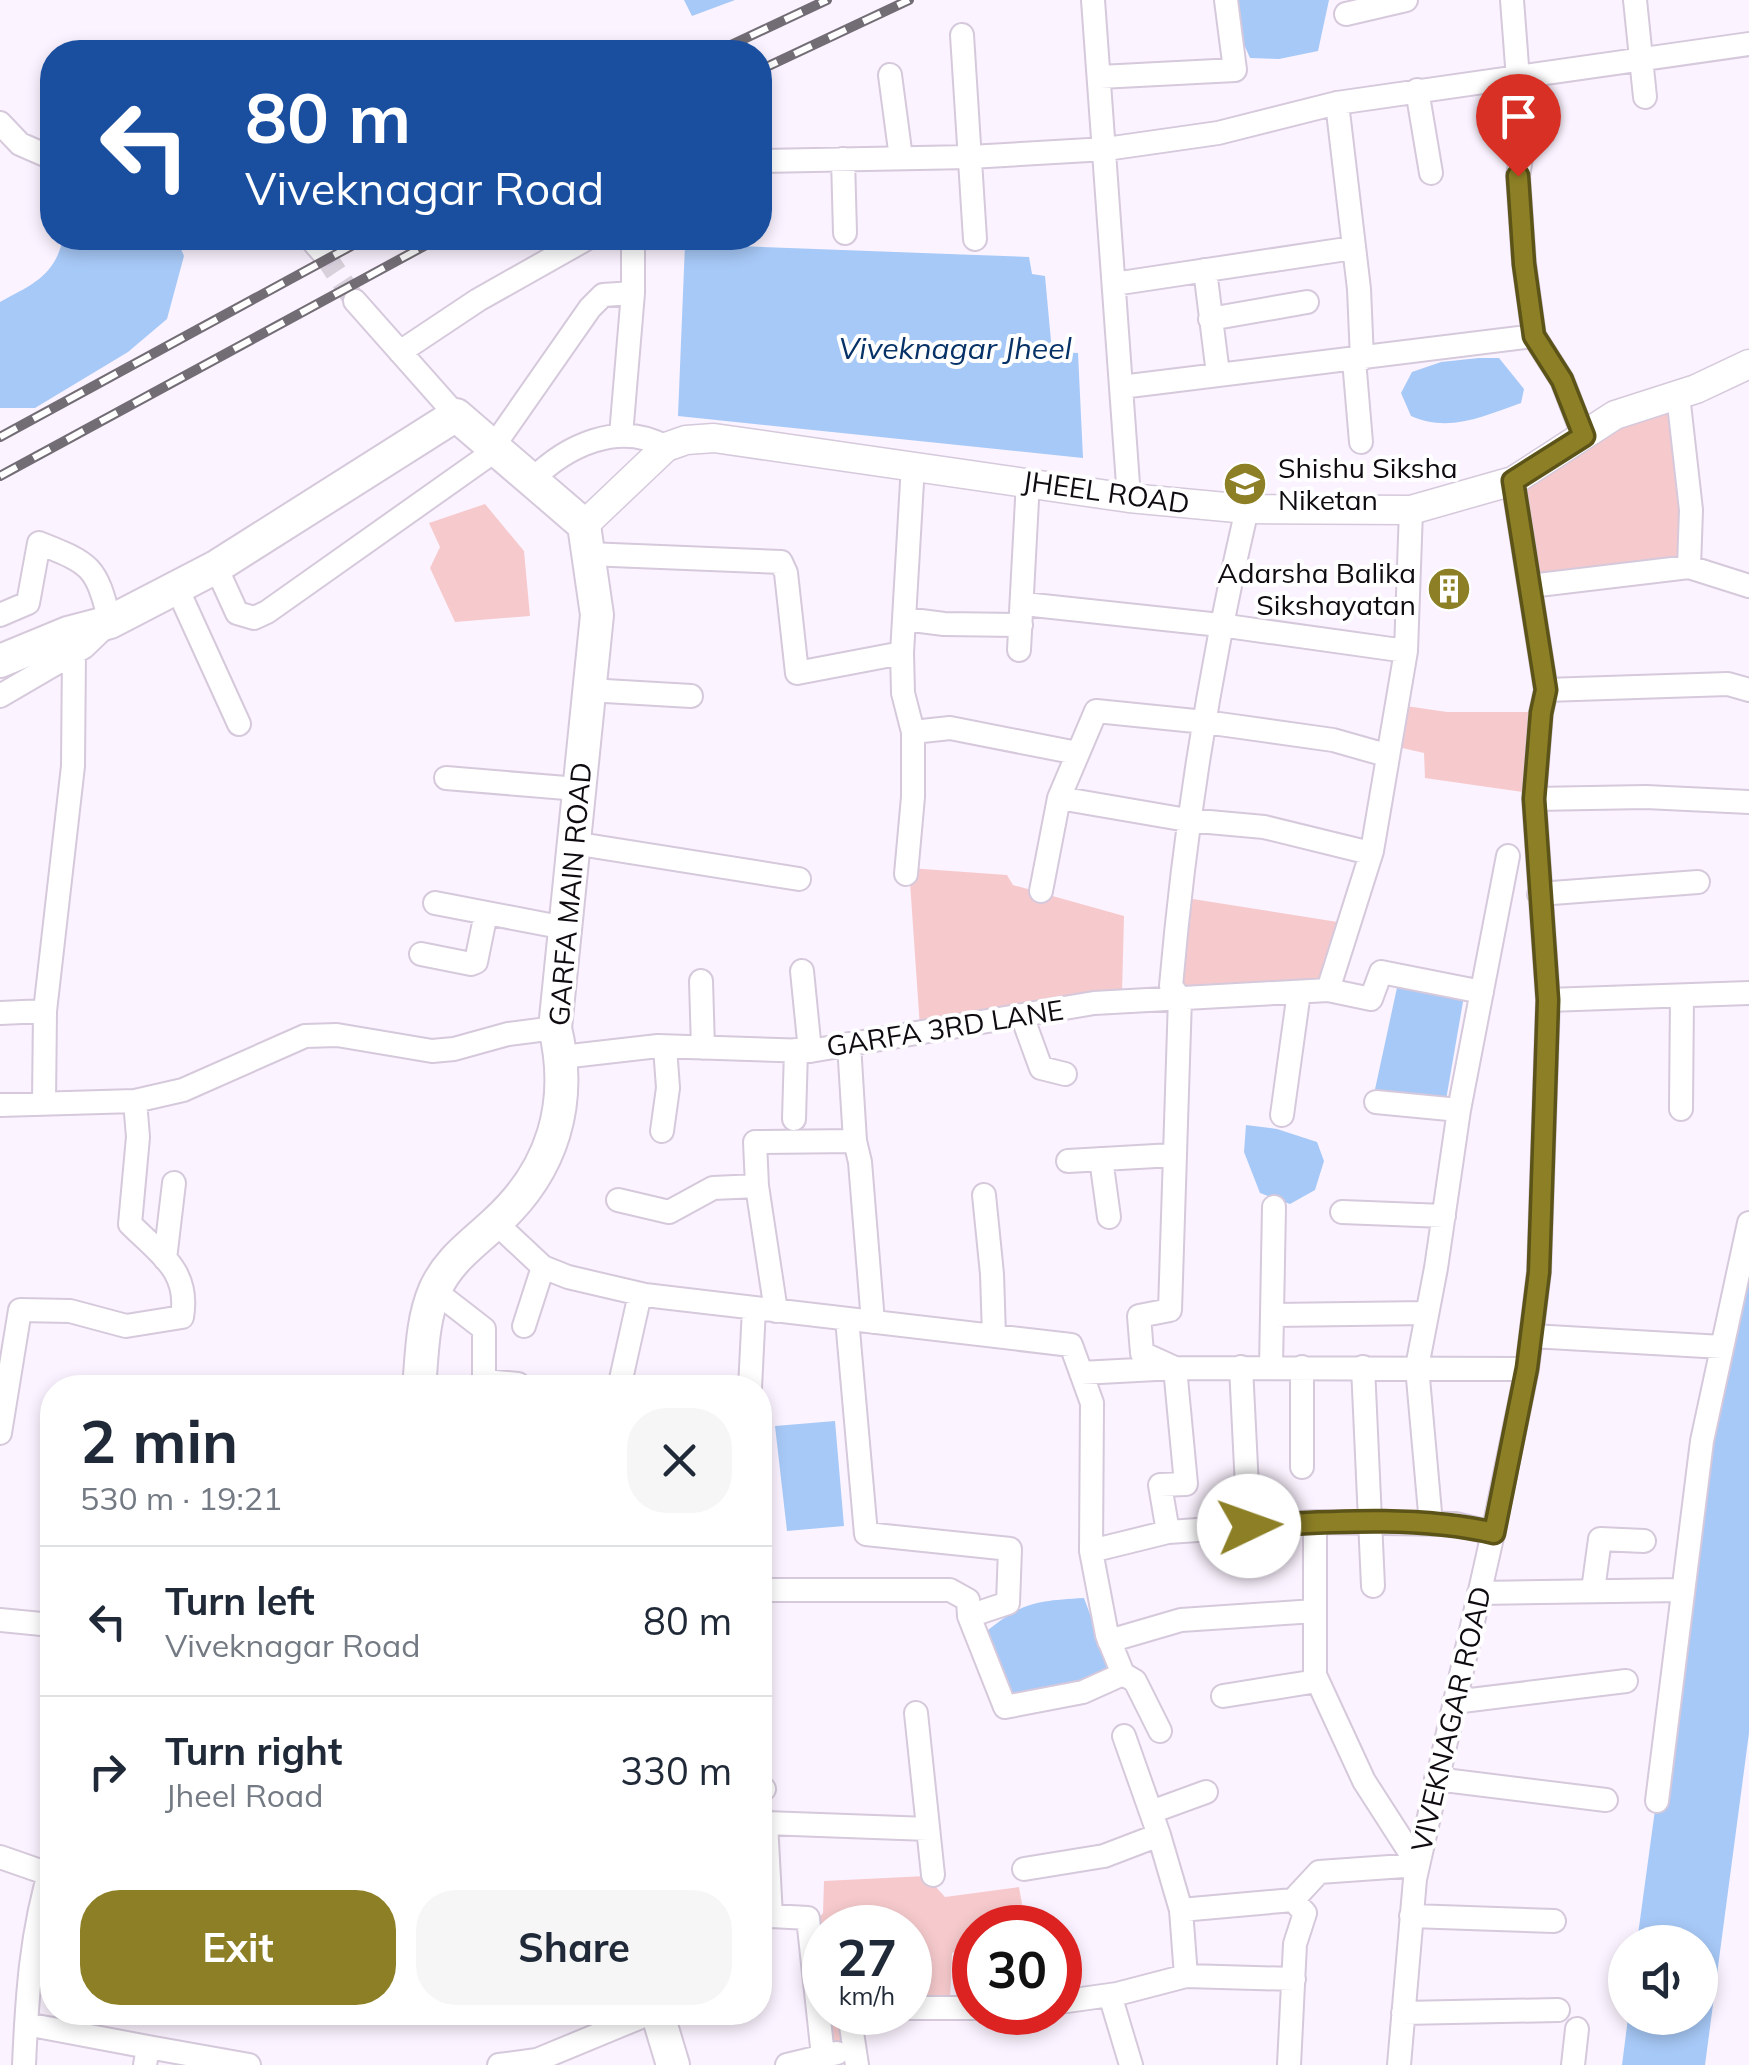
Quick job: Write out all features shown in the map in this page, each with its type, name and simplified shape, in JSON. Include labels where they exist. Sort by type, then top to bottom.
[{"type":"main road","points":[[0,660],[68,632],[110,622],[177,588],[456,416],[532,480],[586,539]]},
{"type":"main road","name":"GARFA MAIN ROAD","points":[[421,1375],[423,1335],[435,1291],[455,1257],[524,1195],[547,1156],[564,1093],[559,1043],[565,928],[597,615],[586,539]]},
{"type":"main road","points":[[659,2025],[672,2065]]},
{"type":"street","points":[[1093,0],[1129,498]]},
{"type":"street","points":[[1100,77],[1235,70],[1226,0]]},
{"type":"street","points":[[1346,14],[1406,0]]},
{"type":"street","points":[[1512,0],[1526,121],[1518,176],[1534,336],[1562,380],[1584,436]]},
{"type":"street","points":[[1636,0],[1645,97]]},
{"type":"street","points":[[962,35],[975,238]]},
{"type":"street","points":[[772,161],[970,157],[1106,148],[1218,133],[1337,103],[1417,90],[1749,44]]},
{"type":"street","points":[[890,75],[901,158]]},
{"type":"street","points":[[1417,90],[1431,173]]},
{"type":"street","points":[[1337,103],[1359,289],[1360,442]]},
{"type":"street","points":[[0,122],[20,144],[40,153]]},
{"type":"street","points":[[843,159],[844,233]]},
{"type":"street","points":[[1114,284],[1353,248]]},
{"type":"street","points":[[400,352],[478,300],[567,250]]},
{"type":"street","points":[[622,435],[633,250]]},
{"type":"street","points":[[1205,270],[1218,374]]},
{"type":"street","points":[[216,567],[238,613],[254,618],[267,612],[495,449],[590,308],[602,295],[633,293]]},
{"type":"street","points":[[355,301],[456,416]]},
{"type":"street","points":[[1210,320],[1306,302]]},
{"type":"street","points":[[1121,387],[1534,336]]},
{"type":"street","name":"JHEEL ROAD","points":[[666,448],[698,439],[733,439],[1129,498],[1247,509],[1411,510],[1513,481],[1633,407],[1678,394],[1749,364]]},
{"type":"street","points":[[1678,394],[1691,510],[1689,567]]},
{"type":"street","points":[[532,480],[550,461],[575,447],[622,435],[654,440],[666,448],[586,539]]},
{"type":"street","points":[[906,874],[913,797],[913,732],[903,693],[902,652],[913,465]]},
{"type":"street","points":[[1019,650],[1028,481]]},
{"type":"street","name":"VIVEKNAGAR ROAD","points":[[1399,2065],[1418,1864],[1494,1533],[1527,1368],[1539,1272],[1548,1000],[1534,799],[1546,690],[1513,481]]},
{"type":"street","points":[[1176,1368],[1142,1353],[1139,1316],[1170,1310],[1180,998],[1170,986],[1187,820],[1220,626],[1247,509]]},
{"type":"street","points":[[1328,990],[1370,853],[1406,651],[1411,510]]},
{"type":"street","points":[[586,539],[781,562],[786,573],[797,673],[902,652]]},
{"type":"street","points":[[0,616],[28,603],[39,543],[76,558],[100,580],[110,622],[74,652],[0,696]]},
{"type":"street","points":[[1530,586],[1689,567],[1749,586]]},
{"type":"street","points":[[177,588],[239,724]]},
{"type":"street","points":[[905,619],[944,624],[1022,615],[1220,626],[1406,651]]},
{"type":"street","points":[[44,1103],[45,1012],[73,766],[74,652]]},
{"type":"street","points":[[1546,690],[1728,684],[1749,690]]},
{"type":"street","points":[[588,690],[692,696]]},
{"type":"street","points":[[1041,890],[1059,798],[1096,712],[1333,740],[1386,755]]},
{"type":"street","points":[[913,732],[950,728],[1077,753]]},
{"type":"street","points":[[446,778],[578,789]]},
{"type":"street","points":[[1534,799],[1646,797],[1749,802]]},
{"type":"street","points":[[1059,798],[1187,820],[1264,827],[1370,853]]},
{"type":"street","points":[[573,842],[799,879]]},
{"type":"street","points":[[1431,1524],[1417,1367],[1458,1110],[1508,856]]},
{"type":"street","points":[[1539,894],[1698,882]]},
{"type":"street","points":[[435,903],[565,928]]},
{"type":"street","points":[[422,954],[476,962],[486,913]]},
{"type":"street","points":[[794,1119],[803,1050],[802,971]]},
{"type":"street","name":"GARFA 3RD LANE","points":[[0,1105],[136,1101],[184,1090],[305,1036],[337,1034],[432,1051],[508,1034],[559,1043],[803,1050],[1094,1003],[1328,990],[1371,999],[1381,972],[1482,992]]},
{"type":"street","points":[[701,981],[702,1048]]},
{"type":"street","points":[[1282,1116],[1298,992]]},
{"type":"street","points":[[1548,1000],[1749,994]]},
{"type":"street","points":[[1681,1109],[1682,996]]},
{"type":"street","points":[[0,1013],[45,1012]]},
{"type":"street","points":[[1022,1016],[1041,1068],[1065,1074]]},
{"type":"street","points":[[849,1044],[872,1322]]},
{"type":"street","points":[[662,1131],[668,1088],[665,1046]]},
{"type":"street","points":[[0,1433],[20,1310],[70,1312],[126,1326],[182,1317],[186,1296],[176,1270],[130,1224],[138,1137],[136,1101]]},
{"type":"street","points":[[1376,1102],[1458,1110]]},
{"type":"street","points":[[752,1375],[765,1310],[756,1142],[855,1141]]},
{"type":"street","points":[[1068,1161],[1173,1156]]},
{"type":"street","points":[[1101,1159],[1109,1217]]},
{"type":"street","points":[[165,1259],[174,1183]]},
{"type":"street","points":[[618,1200],[669,1212],[713,1188],[757,1186]]},
{"type":"street","points":[[984,1195],[994,1336]]},
{"type":"street","points":[[1271,1367],[1274,1208]]},
{"type":"street","points":[[1342,1212],[1444,1216]]},
{"type":"street","points":[[496,1223],[543,1266],[568,1277],[640,1294],[1071,1345],[1092,1403],[1091,1550],[1109,1641],[1123,1674],[1135,1681],[1160,1731]]},
{"type":"street","points":[[1657,1801],[1702,1441],[1749,1223]]},
{"type":"street","points":[[524,1326],[543,1266]]},
{"type":"street","points":[[435,1291],[484,1329],[484,1375]]},
{"type":"street","points":[[622,1375],[640,1294]]},
{"type":"street","points":[[1273,1315],[1427,1313]]},
{"type":"street","points":[[848,1320],[866,1534],[1010,1549],[1008,1603],[969,1616]]},
{"type":"street","points":[[1532,1336],[1722,1346]]},
{"type":"street","points":[[1081,1372],[1271,1367],[1527,1368]]},
{"type":"street","points":[[1302,1367],[1302,1467]]},
{"type":"street","points":[[1363,1367],[1373,1586]]},
{"type":"street","points":[[1168,1532],[1160,1485],[1186,1484],[1176,1368]]},
{"type":"street","points":[[1240,1368],[1249,1526]]},
{"type":"street","points":[[1091,1550],[1168,1532],[1315,1522],[1455,1524],[1494,1533]]},
{"type":"street","points":[[1181,1910],[1293,1900],[1319,1872],[1418,1864],[1364,1781],[1317,1681],[1315,1522]]},
{"type":"street","points":[[1594,1590],[1600,1540],[1644,1541]]},
{"type":"street","points":[[772,1590],[950,1590],[968,1600],[969,1616],[1005,1707],[1083,1692],[1123,1674]]},
{"type":"street","points":[[1479,1593],[1683,1590]]},
{"type":"street","points":[[1109,1641],[1181,1620],[1315,1612]]},
{"type":"street","points":[[0,1620],[40,1625]]},
{"type":"street","points":[[1223,1696],[1317,1681]]},
{"type":"street","points":[[1454,1702],[1626,1681]]},
{"type":"street","points":[[916,1714],[933,1875]]},
{"type":"street","points":[[1124,1736],[1181,1910],[1186,1976]]},
{"type":"street","points":[[1436,1779],[1606,1800]]},
{"type":"street","points":[[1151,1812],[1206,1792]]},
{"type":"street","points":[[772,1819],[928,1829]]},
{"type":"street","points":[[1024,1869],[1104,1856],[1159,1835]]},
{"type":"street","points":[[0,1857],[40,1866]]},
{"type":"street","points":[[1289,2065],[1295,1944],[1305,1913],[1293,1900]]},
{"type":"street","points":[[1412,1916],[1554,1921]]},
{"type":"street","points":[[24,2065],[30,1961],[40,1917]]},
{"type":"street","points":[[772,1917],[808,1918],[823,2056]]},
{"type":"street","points":[[1082,1999],[1186,1976],[1294,1979]]},
{"type":"street","points":[[1110,1995],[1132,2065]]},
{"type":"street","points":[[1404,2013],[1558,2010]]},
{"type":"street","points":[[26,2024],[146,2056],[249,2065]]},
{"type":"street","points":[[499,2065],[537,2063],[625,2025]]},
{"type":"street","points":[[1573,2065],[1577,2029]]},
{"type":"street","points":[[787,2065],[823,2056],[856,2057]]},
{"type":"shaded area","points":[[1673,401],[1687,508],[1682,573],[1532,582],[1521,484],[1615,422]]},
{"type":"shaded area","points":[[485,504],[524,551],[530,616],[455,622],[430,568],[440,547],[429,523]]},
{"type":"shaded area","points":[[1406,706],[1447,712],[1534,712],[1530,793],[1425,778],[1424,753],[1398,747]]},
{"type":"shaded area","points":[[909,868],[1007,875],[1013,885],[1124,916],[1122,993],[920,1028]]},
{"type":"shaded area","points":[[1180,897],[1344,923],[1326,985],[1187,994],[1175,983]]},
{"type":"shaded area","points":[[926,1876],[945,1897],[1019,1887],[1022,1905],[952,1905],[950,2001],[932,2002],[932,1905],[823,1905],[824,1881]]},
{"type":"shaded area","points":[[827,2035],[856,2035],[849,2045],[829,2048]]},
{"type":"water","points":[[684,0],[735,0],[692,16]]},
{"type":"water","points":[[1238,0],[1329,0],[1318,51],[1279,59],[1250,58],[1238,31]]},
{"type":"water","name":"Viveknagar Jheel","points":[[772,247],[1029,257],[1032,274],[1045,276],[1052,352],[1078,353],[1083,458],[678,416],[685,250]]},
{"type":"water","points":[[182,250],[184,256],[167,319],[128,352],[35,408],[0,408],[0,302],[32,284],[48,270],[59,251]]},
{"type":"water","points":[[1499,358],[1524,389],[1521,403],[1453,423],[1411,416],[1401,393],[1412,372],[1441,362]]},
{"type":"water","points":[[1398,983],[1464,996],[1446,1100],[1374,1094]]},
{"type":"water","points":[[1246,1125],[1277,1129],[1317,1142],[1324,1161],[1315,1190],[1290,1204],[1260,1193],[1244,1152]]},
{"type":"water","points":[[1749,1265],[1749,1733],[1718,1967],[1718,1925],[1639,1925],[1705,1443]]},
{"type":"water","points":[[835,1421],[844,1526],[787,1531],[775,1426]]},
{"type":"water","points":[[1084,1598],[1108,1663],[1105,1675],[1074,1691],[1002,1698],[983,1634],[1008,1615],[1030,1605]]},
{"type":"water","points":[[1626,2035],[1709,2035],[1705,2065],[1622,2065]]},
{"type":"tunnel","points":[[324,254],[355,301]]},
{"type":"railway","points":[[742,40],[827,0]]},
{"type":"railway","points":[[772,64],[909,0]]},
{"type":"railway","points":[[0,437],[344,250]]},
{"type":"railway","points":[[0,476],[417,250]]},
{"type":"place","name":"Shishu Siksha Niketan","points":[[1245,484]]},
{"type":"place","name":"Adarsha Balika Sikshayatan","points":[[1449,589]]},
{"type":"route","points":[[1249,1526],[1315,1522],[1455,1524],[1494,1533],[1527,1368],[1539,1272],[1548,1000],[1534,799],[1546,690],[1513,481],[1584,436],[1562,380],[1534,336],[1518,176]]}]
